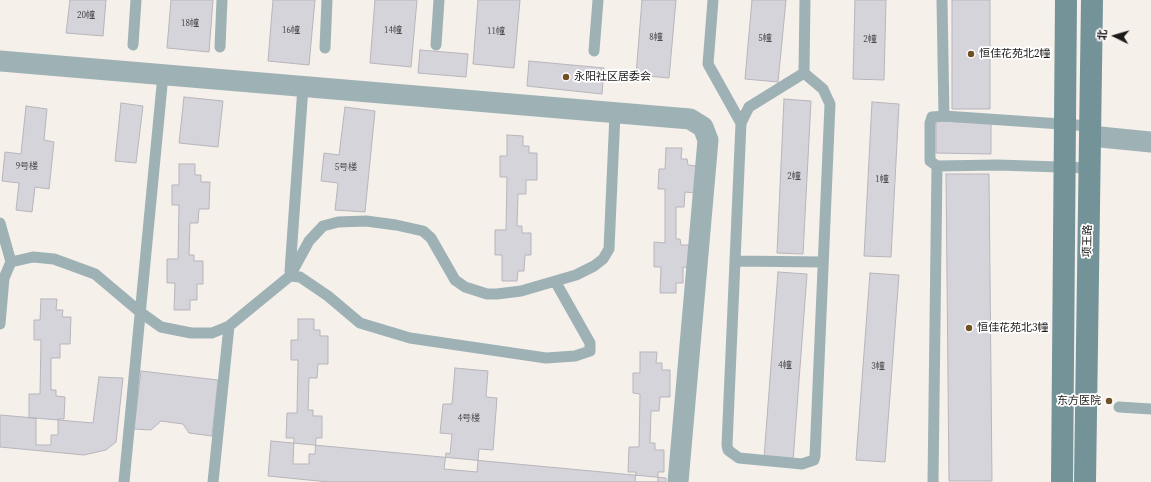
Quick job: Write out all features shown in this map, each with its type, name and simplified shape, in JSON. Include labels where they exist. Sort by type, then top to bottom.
[{"type":"main road","points":[[1062,482],[1066,0]]},
{"type":"main road","name":"项王路","points":[[1085,482],[1092,0]]},
{"type":"street","points":[[0,61],[690,119],[703,127],[708,140],[678,482]]},
{"type":"street","points":[[1090,131],[1151,142]]},
{"type":"lane","points":[[133,45],[136,0]]},
{"type":"lane","points":[[220,47],[222,0]]},
{"type":"lane","points":[[325,48],[327,0]]},
{"type":"lane","points":[[436,45],[440,0]]},
{"type":"lane","points":[[594,51],[598,0]]},
{"type":"lane","points":[[713,0],[708,64],[741,123]]},
{"type":"lane","points":[[804,73],[805,0]]},
{"type":"lane","points":[[942,0],[944,116]]},
{"type":"lane","points":[[804,73],[823,88],[830,104],[815,456],[814,460],[802,464],[740,458],[728,450],[727,445],[741,123],[748,107],[804,73]]},
{"type":"lane","points":[[124,482],[163,75]]},
{"type":"lane","points":[[290,276],[303,87]]},
{"type":"lane","points":[[11,262],[33,257],[54,259],[95,274],[140,312],[161,327],[191,333],[212,333],[229,326],[290,276],[309,241],[323,226],[338,222],[366,221],[396,225],[423,231],[431,238],[455,280],[464,287],[487,294],[521,291],[576,275],[594,266],[603,259],[609,249],[615,113]]},
{"type":"lane","points":[[1089,168],[998,165],[937,166],[930,161],[930,123],[932,117],[944,116],[1065,123],[1090,131]]},
{"type":"lane","points":[[933,482],[937,166]]},
{"type":"lane","points":[[0,223],[11,262],[4,278],[0,324]]},
{"type":"lane","points":[[735,261],[823,262]]},
{"type":"lane","points":[[290,276],[300,277],[328,296],[360,323],[410,338],[546,358],[575,356],[587,352],[590,350],[590,343],[555,281]]},
{"type":"lane","points":[[213,482],[229,326]]},
{"type":"lane","points":[[1119,407],[1151,409]]},
{"type":"building","points":[[70,0],[106,0],[103,36],[66,33]]},
{"type":"building","points":[[171,0],[213,0],[209,52],[167,48]]},
{"type":"building","points":[[273,0],[315,0],[309,65],[268,61]]},
{"type":"building","points":[[375,0],[417,0],[411,67],[370,63]]},
{"type":"building","points":[[478,0],[520,0],[514,68],[473,64]]},
{"type":"building","points":[[642,0],[676,0],[669,78],[636,75]]},
{"type":"building","points":[[752,0],[786,0],[778,82],[745,79]]},
{"type":"building","points":[[855,0],[886,0],[884,80],[853,79]]},
{"type":"building","name":"恒佳花苑北2幢","points":[[952,0],[990,0],[990,109],[952,109]]},
{"type":"building","points":[[420,50],[468,54],[466,77],[418,73]]},
{"type":"building","points":[[529,61],[604,68],[602,94],[527,86]]},
{"type":"building","points":[[184,97],[223,101],[218,147],[179,143]]},
{"type":"building","points":[[784,99],[811,101],[803,254],[777,253]]},
{"type":"building","points":[[872,102],[899,104],[891,257],[864,256]]},
{"type":"building","points":[[121,103],[143,106],[136,163],[115,161]]},
{"type":"building","points":[[26,106],[47,109],[44,140],[54,142],[49,189],[35,187],[32,212],[16,210],[19,183],[2,181],[5,152],[21,154]]},
{"type":"building","points":[[345,107],[375,111],[365,212],[335,210],[338,183],[321,181],[324,153],[339,155]]},
{"type":"building","points":[[936,121],[991,123],[991,154],[936,153]]},
{"type":"building","points":[[507,135],[523,136],[523,146],[529,146],[529,153],[537,153],[537,180],[526,180],[526,194],[518,194],[517,226],[522,226],[522,233],[531,233],[531,255],[525,255],[524,271],[518,271],[517,281],[502,281],[502,255],[495,255],[495,230],[506,230],[507,177],[500,177],[500,156],[507,156]]},
{"type":"building","points":[[666,148],[682,148],[681,159],[687,159],[688,165],[696,166],[695,193],[685,192],[684,207],[676,207],[676,239],[680,239],[681,245],[689,245],[689,268],[683,267],[683,283],[676,283],[676,293],[660,293],[661,267],[654,267],[654,242],[665,243],[665,189],[658,189],[659,169],[665,169]]},
{"type":"building","points":[[179,164],[195,164],[195,175],[201,175],[201,182],[210,182],[209,209],[199,209],[198,223],[190,223],[189,255],[194,255],[194,261],[203,261],[203,284],[197,284],[197,300],[190,300],[190,310],[174,310],[175,283],[167,283],[167,259],[178,259],[179,205],[172,205],[172,185],[179,185]]},
{"type":"building","name":"恒佳花苑北3幢","points":[[946,174],[989,174],[992,481],[949,481]]},
{"type":"building","points":[[778,272],[807,274],[793,461],[764,458]]},
{"type":"building","points":[[870,273],[899,275],[885,462],[856,460]]},
{"type":"building","points":[[41,299],[57,299],[56,310],[63,310],[62,317],[71,317],[70,344],[60,344],[60,358],[51,358],[51,390],[56,390],[56,396],[65,397],[64,419],[58,419],[58,435],[51,435],[51,445],[36,445],[36,418],[29,418],[29,394],[40,394],[41,340],[34,340],[34,320],[40,320]]},
{"type":"building","points":[[298,319],[314,319],[314,330],[320,330],[320,336],[328,336],[328,364],[318,364],[317,378],[309,378],[308,410],[313,410],[313,416],[322,416],[322,438],[316,438],[315,454],[309,454],[309,464],[293,464],[294,438],[286,438],[287,413],[297,413],[298,360],[291,360],[291,340],[298,340]]},
{"type":"building","points":[[640,352],[657,352],[656,363],[662,363],[662,370],[670,370],[670,397],[660,397],[659,411],[651,411],[650,443],[655,443],[655,450],[664,450],[664,472],[658,472],[658,482],[635,482],[636,472],[628,472],[629,447],[639,447],[640,394],[633,393],[633,373],[640,373]]},
{"type":"building","points":[[455,368],[488,371],[486,397],[497,398],[493,450],[479,449],[477,472],[444,469],[446,453],[450,454],[452,434],[440,433],[443,404],[452,404]]},
{"type":"building","points":[[141,371],[218,380],[212,436],[189,433],[183,424],[161,421],[151,430],[134,429]]},
{"type":"building","points":[[99,377],[123,378],[116,442],[106,450],[84,455],[0,447],[0,415],[93,423]]},
{"type":"building","points":[[271,441],[666,478],[666,482],[329,482],[268,476]]},
{"type":"place","name":"恒佳花苑北2幢","points":[[971,54]]},
{"type":"place","name":"永阳社区居委会","points":[[566,77]]},
{"type":"place","name":"恒佳花苑北3幢","points":[[969,328]]},
{"type":"place","name":"东方医院","points":[[1109,401]]}]
